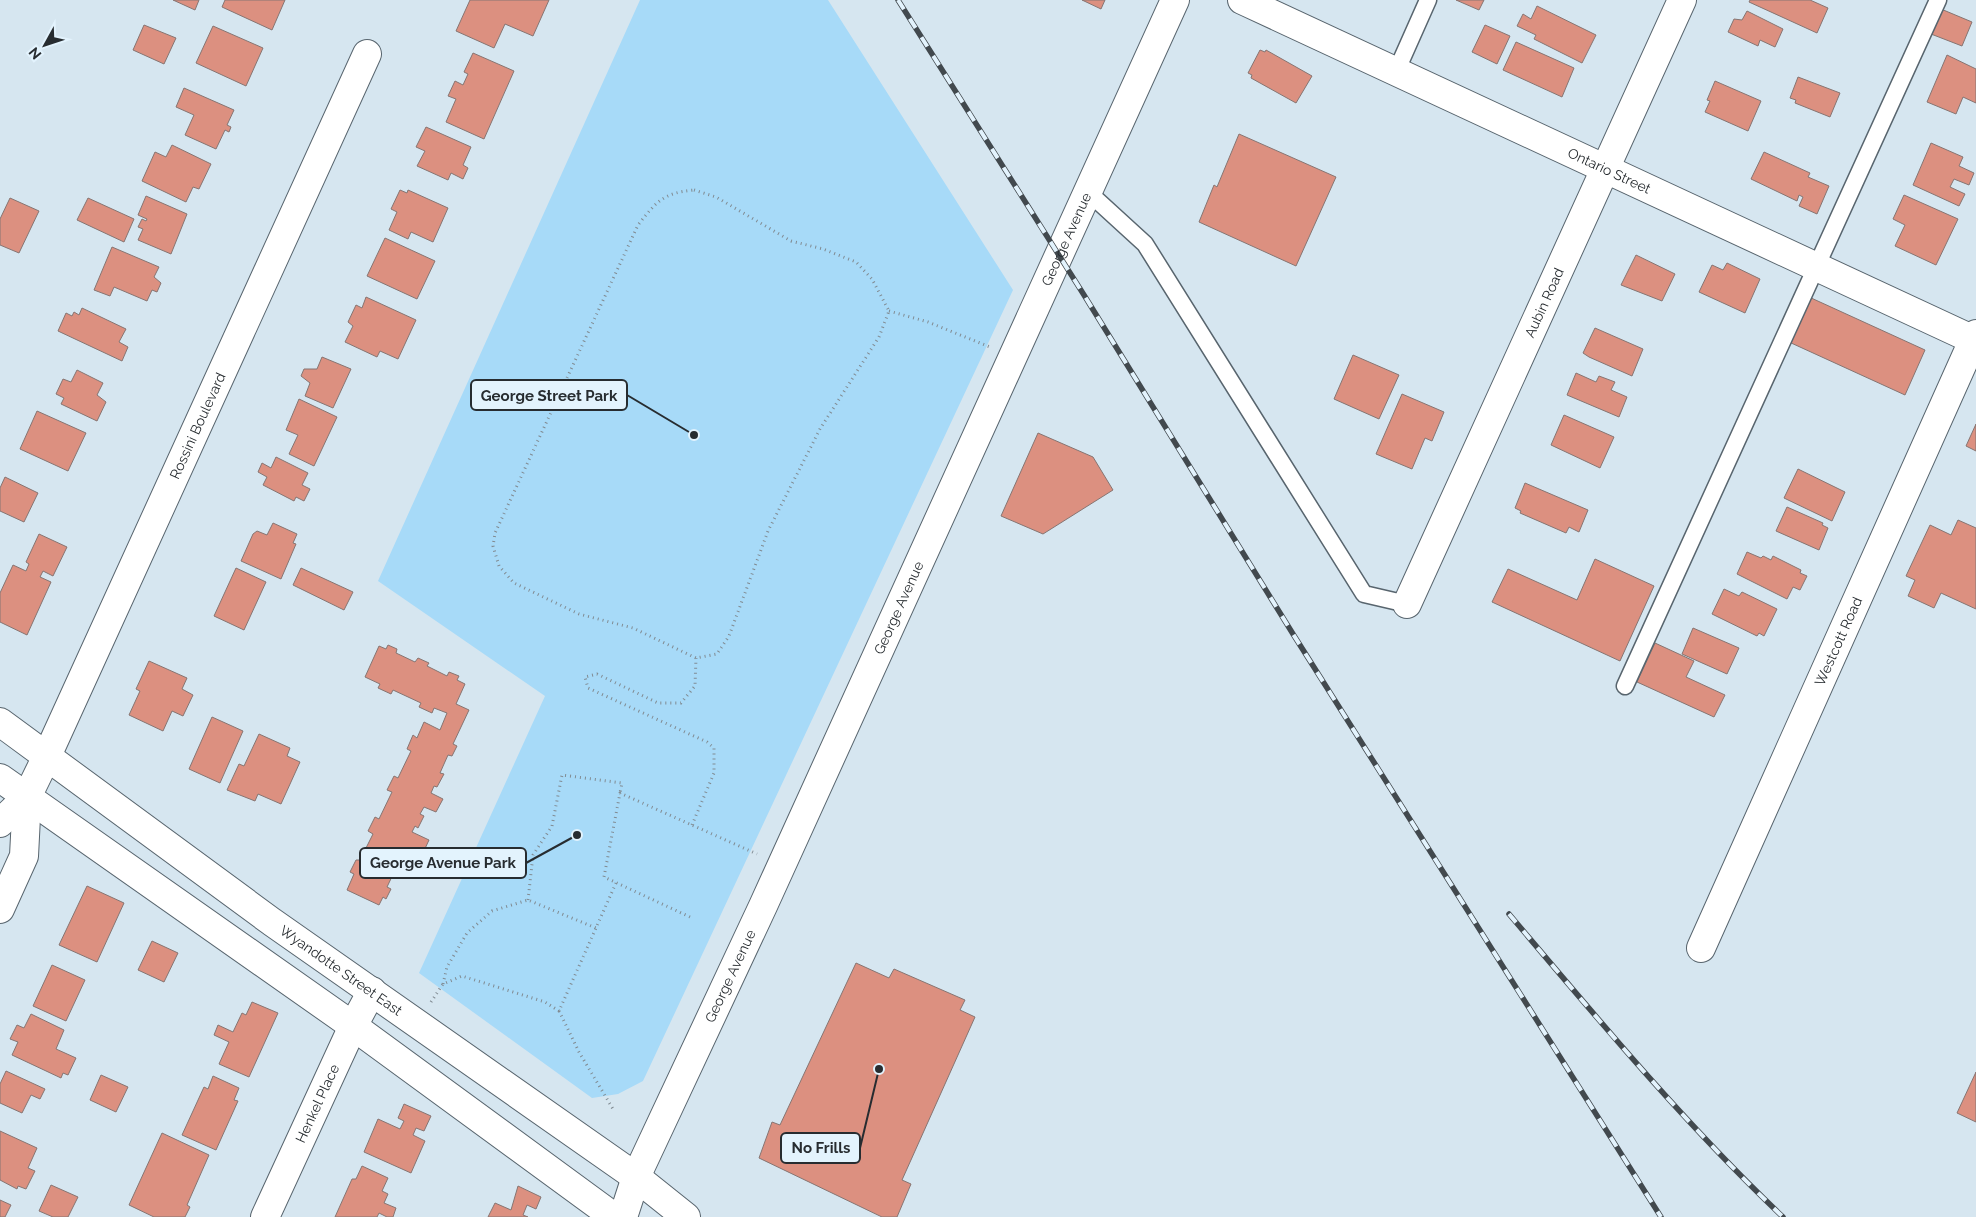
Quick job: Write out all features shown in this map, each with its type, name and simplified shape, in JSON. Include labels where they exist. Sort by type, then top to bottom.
[{"type":"street","name":"George Avenue","points":[[623,1217],[636,1178],[767,897],[1175,0]]},
{"type":"street","name":"Ontario Street","points":[[1242,0],[1975,338]]},
{"type":"street","name":"Aubin Road","points":[[1407,604],[1682,0]]},
{"type":"street","name":"Rossini Boulevard","points":[[0,823],[27,797],[47,756],[367,54]]},
{"type":"street","name":"Westcott Road","points":[[1701,948],[1975,338]]},
{"type":"street","name":"Wyandotte Street East","points":[[0,722],[272,922],[636,1178],[686,1217]]},
{"type":"street","points":[[0,778],[353,1026],[614,1217]]},
{"type":"street","name":"Rossini Boulevard","points":[[0,909],[24,856],[27,797]]},
{"type":"street","name":"Henkel Place","points":[[265,1217],[353,1026],[372,991]]},
{"type":"lane","points":[[1396,72],[1428,0]]},
{"type":"lane","points":[[1625,686],[1938,0]]},
{"type":"lane","points":[[1088,191],[1146,244],[1364,594],[1407,604]]},
{"type":"path","points":[[889,311],[880,337],[820,430],[768,531],[729,636],[717,654],[696,658],[633,628],[579,614],[514,583],[499,566],[493,546],[494,533],[638,224],[656,202],[675,192],[694,190],[716,197],[790,241],[822,248],[856,262],[872,279],[889,311],[928,322],[995,349]]},
{"type":"path","points":[[692,825],[714,774],[714,748],[707,742],[588,688],[585,677],[597,674],[658,703],[681,703],[695,686],[696,658]]},
{"type":"path","points":[[528,900],[534,855],[552,826],[562,775],[622,784],[604,877],[690,917]]},
{"type":"path","points":[[620,793],[760,855]]},
{"type":"path","points":[[559,1011],[616,883]]},
{"type":"path","points":[[430,1005],[443,984],[447,967],[466,933],[492,911],[528,900],[596,928]]},
{"type":"path","points":[[443,984],[462,976],[546,1002],[559,1011],[579,1052],[613,1109]]},
{"type":"shaded area","points":[[640,0],[828,0],[1013,290],[643,1081],[618,1094],[592,1098],[419,973],[545,696],[378,581]]},
{"type":"building","points":[[173,0],[199,0],[195,10]]},
{"type":"building","points":[[225,0],[285,0],[272,30],[222,7]]},
{"type":"building","points":[[470,0],[549,0],[533,36],[505,24],[494,48],[456,31]]},
{"type":"building","points":[[1082,0],[1105,0],[1101,9]]},
{"type":"building","points":[[1456,0],[1484,0],[1479,10]]},
{"type":"building","points":[[1750,0],[1810,0],[1828,8],[1817,33],[1749,2]]},
{"type":"building","points":[[1537,6],[1596,35],[1582,63],[1534,39],[1536,35],[1517,26],[1523,14],[1531,19]]},
{"type":"building","points":[[1941,9],[1972,22],[1962,46],[1931,34]]},
{"type":"building","points":[[1747,11],[1783,29],[1775,47],[1760,40],[1758,46],[1728,32],[1734,19],[1742,20]]},
{"type":"building","points":[[144,25],[176,38],[164,64],[133,50]]},
{"type":"building","points":[[1485,25],[1510,36],[1497,64],[1472,52]]},
{"type":"building","points":[[213,26],[263,48],[246,86],[196,63]]},
{"type":"building","points":[[1516,42],[1574,68],[1562,97],[1503,70]]},
{"type":"building","points":[[1260,50],[1265,52],[1266,50],[1312,76],[1296,103],[1251,78],[1252,75],[1248,73]]},
{"type":"building","points":[[473,53],[514,71],[484,139],[446,122],[456,99],[448,96],[455,81],[463,85],[468,74],[464,72]]},
{"type":"building","points":[[1947,55],[1976,69],[1976,103],[1963,97],[1956,114],[1927,102]]},
{"type":"building","points":[[1798,77],[1840,93],[1830,117],[1795,103],[1796,100],[1790,98]]},
{"type":"building","points":[[1715,81],[1761,101],[1748,131],[1705,112],[1710,101],[1707,100]]},
{"type":"building","points":[[184,88],[234,110],[227,125],[231,127],[229,132],[225,130],[216,149],[185,135],[194,115],[176,107]]},
{"type":"building","points":[[426,127],[471,147],[463,165],[468,168],[463,179],[451,173],[448,180],[417,166],[425,151],[416,147]]},
{"type":"building","points":[[1239,134],[1336,177],[1296,266],[1199,222],[1214,185],[1217,187]]},
{"type":"building","points":[[1931,143],[1963,157],[1959,166],[1974,173],[1969,185],[1954,179],[1950,187],[1965,194],[1959,206],[1913,185]]},
{"type":"building","points":[[172,145],[211,164],[199,189],[193,187],[186,202],[142,181],[155,152],[166,157]]},
{"type":"building","points":[[1764,152],[1810,173],[1808,177],[1829,186],[1817,214],[1799,206],[1803,197],[1799,195],[1797,201],[1751,179]]},
{"type":"building","points":[[400,190],[407,193],[408,190],[448,208],[433,242],[411,232],[408,239],[389,230],[397,212],[391,209]]},
{"type":"building","points":[[1904,195],[1958,219],[1936,265],[1895,246],[1905,225],[1893,219]]},
{"type":"building","points":[[146,196],[187,214],[171,254],[138,240],[143,229],[138,227],[142,219],[146,221],[147,219],[138,215]]},
{"type":"building","points":[[10,198],[39,211],[19,253],[0,245],[0,219]]},
{"type":"building","points":[[88,198],[134,219],[124,242],[77,220]]},
{"type":"building","points":[[385,238],[435,261],[417,299],[367,276]]},
{"type":"building","points":[[112,247],[159,267],[154,277],[161,283],[157,292],[152,290],[147,301],[114,287],[110,296],[94,290]]},
{"type":"building","points":[[1636,255],[1675,274],[1662,301],[1621,285]]},
{"type":"building","points":[[1727,263],[1760,279],[1745,313],[1699,292],[1712,265],[1723,270]]},
{"type":"building","points":[[366,297],[416,320],[398,359],[380,351],[377,357],[345,342],[353,326],[348,322],[356,305],[362,308]]},
{"type":"building","points":[[1809,297],[1925,350],[1905,395],[1789,342]]},
{"type":"building","points":[[82,308],[126,329],[119,342],[128,347],[122,361],[58,331],[66,313],[72,316],[74,312],[79,315]]},
{"type":"building","points":[[1595,328],[1643,349],[1632,376],[1583,353]]},
{"type":"building","points":[[1353,355],[1399,375],[1379,419],[1334,399]]},
{"type":"building","points":[[322,357],[351,369],[333,408],[305,396],[310,383],[301,376],[304,369],[317,369]]},
{"type":"building","points":[[77,370],[103,383],[97,395],[106,402],[97,421],[61,404],[64,398],[56,394],[63,379],[71,382]]},
{"type":"building","points":[[1576,373],[1596,382],[1599,376],[1615,382],[1611,390],[1627,397],[1619,417],[1567,395]]},
{"type":"building","points":[[1402,394],[1444,412],[1432,441],[1425,438],[1412,469],[1376,454]]},
{"type":"building","points":[[299,399],[337,417],[314,466],[289,454],[298,435],[286,430]]},
{"type":"building","points":[[37,411],[86,433],[68,471],[20,449]]},
{"type":"building","points":[[1564,415],[1614,437],[1600,468],[1551,445]]},
{"type":"building","points":[[1976,424],[1976,451],[1966,446]]},
{"type":"building","points":[[1038,433],[1093,457],[1113,490],[1043,534],[1001,516]]},
{"type":"building","points":[[276,457],[308,473],[302,485],[310,489],[304,501],[296,497],[294,501],[263,485],[267,477],[258,472],[262,463],[271,468]]},
{"type":"building","points":[[1798,469],[1845,492],[1832,521],[1784,498]]},
{"type":"building","points":[[5,477],[38,493],[24,522],[0,511],[0,488]]},
{"type":"building","points":[[1525,483],[1588,510],[1579,532],[1569,527],[1566,533],[1520,513],[1521,511],[1515,508]]},
{"type":"building","points":[[1787,507],[1823,523],[1822,525],[1828,528],[1819,550],[1776,531]]},
{"type":"building","points":[[1958,520],[1976,528],[1976,609],[1941,593],[1934,608],[1908,596],[1915,580],[1906,576],[1930,525],[1951,535]]},
{"type":"building","points":[[273,523],[297,534],[293,543],[296,544],[281,579],[241,561],[253,534],[257,531],[267,535]]},
{"type":"building","points":[[39,534],[67,547],[53,576],[43,571],[40,577],[51,582],[27,635],[0,622],[0,593],[13,565],[26,571],[29,564],[26,562]]},
{"type":"building","points":[[1747,552],[1771,560],[1773,556],[1801,570],[1800,573],[1807,576],[1800,590],[1793,587],[1787,599],[1737,574]]},
{"type":"building","points":[[1595,559],[1654,586],[1620,661],[1492,602],[1508,569],[1577,600]]},
{"type":"building","points":[[236,568],[266,582],[244,630],[214,616]]},
{"type":"building","points":[[301,568],[353,592],[344,610],[293,585]]},
{"type":"building","points":[[1724,589],[1739,596],[1742,592],[1777,609],[1764,636],[1759,633],[1757,636],[1712,614]]},
{"type":"building","points":[[1693,628],[1739,648],[1727,674],[1682,654]]},
{"type":"building","points":[[1655,643],[1694,661],[1686,677],[1725,695],[1714,717],[1637,682]]},
{"type":"building","points":[[388,645],[397,649],[396,653],[415,662],[418,658],[429,663],[427,666],[447,676],[449,672],[459,676],[457,680],[465,684],[456,704],[469,710],[453,744],[457,746],[452,756],[448,755],[440,773],[444,774],[437,787],[434,786],[431,793],[443,799],[436,812],[424,807],[420,814],[424,816],[418,828],[415,826],[412,832],[429,840],[422,855],[405,848],[401,856],[405,857],[399,869],[396,868],[387,887],[391,889],[386,899],[383,897],[379,905],[347,890],[354,874],[350,872],[356,860],[360,860],[373,834],[368,831],[375,817],[379,819],[392,792],[387,790],[394,776],[398,778],[411,751],[407,749],[413,735],[417,738],[424,722],[440,730],[447,713],[434,708],[432,713],[419,707],[421,703],[393,690],[391,694],[378,688],[380,684],[365,677],[379,646],[386,649]]},
{"type":"building","points":[[149,661],[187,678],[182,689],[193,695],[183,716],[172,711],[163,731],[129,715],[140,691],[136,689]]},
{"type":"building","points":[[212,717],[243,731],[220,783],[189,769]]},
{"type":"building","points":[[259,734],[290,748],[287,756],[300,762],[281,804],[258,794],[255,801],[227,790],[239,764],[244,766]]},
{"type":"building","points":[[87,886],[124,903],[97,962],[59,945]]},
{"type":"building","points":[[152,941],[178,953],[164,982],[138,970]]},
{"type":"building","points":[[856,963],[889,978],[894,969],[965,1000],[960,1010],[975,1017],[902,1180],[911,1184],[897,1217],[882,1217],[759,1158],[772,1122],[780,1125]]},
{"type":"building","points":[[52,965],[85,980],[66,1021],[33,1006]]},
{"type":"building","points":[[252,1002],[278,1013],[249,1077],[219,1064],[229,1042],[214,1035],[218,1025],[233,1032],[242,1013],[246,1015]]},
{"type":"building","points":[[31,1014],[64,1030],[56,1049],[76,1058],[68,1075],[63,1073],[61,1078],[12,1055],[18,1042],[10,1039],[17,1025],[24,1028]]},
{"type":"building","points":[[6,1071],[45,1089],[40,1099],[31,1095],[22,1113],[0,1103],[0,1084]]},
{"type":"building","points":[[1976,1072],[1976,1122],[1957,1113]]},
{"type":"building","points":[[101,1075],[128,1087],[116,1112],[90,1100]]},
{"type":"building","points":[[213,1076],[239,1088],[234,1100],[238,1101],[216,1150],[182,1135],[204,1087],[208,1089]]},
{"type":"building","points":[[404,1104],[431,1116],[424,1131],[416,1128],[413,1135],[425,1141],[411,1173],[364,1152],[378,1119],[400,1129],[404,1121],[398,1118]]},
{"type":"building","points":[[0,1131],[37,1148],[28,1168],[35,1171],[26,1189],[18,1186],[17,1189],[0,1180]]},
{"type":"building","points":[[162,1133],[209,1155],[187,1205],[190,1207],[185,1217],[154,1217],[129,1205]]},
{"type":"building","points":[[362,1166],[388,1178],[382,1191],[388,1194],[384,1203],[396,1208],[393,1217],[387,1217],[379,1213],[377,1217],[335,1217],[352,1179],[356,1179]]},
{"type":"building","points":[[51,1185],[78,1197],[68,1217],[53,1217],[39,1211]]},
{"type":"building","points":[[518,1186],[541,1197],[536,1209],[527,1205],[523,1215],[528,1217],[488,1217],[495,1203],[511,1210]]},
{"type":"building","points":[[0,1200],[11,1205],[5,1217],[0,1217]]},
{"type":"railway","points":[[898,0],[1084,295],[1293,634],[1661,1217]]},
{"type":"railway","points":[[1509,914],[1608,1031],[1676,1107],[1783,1217]]},
{"type":"place","name":"George Street Park","points":[[694,435]]},
{"type":"place","name":"George Avenue Park","points":[[577,835]]},
{"type":"place","name":"No Frills","points":[[879,1069]]}]
